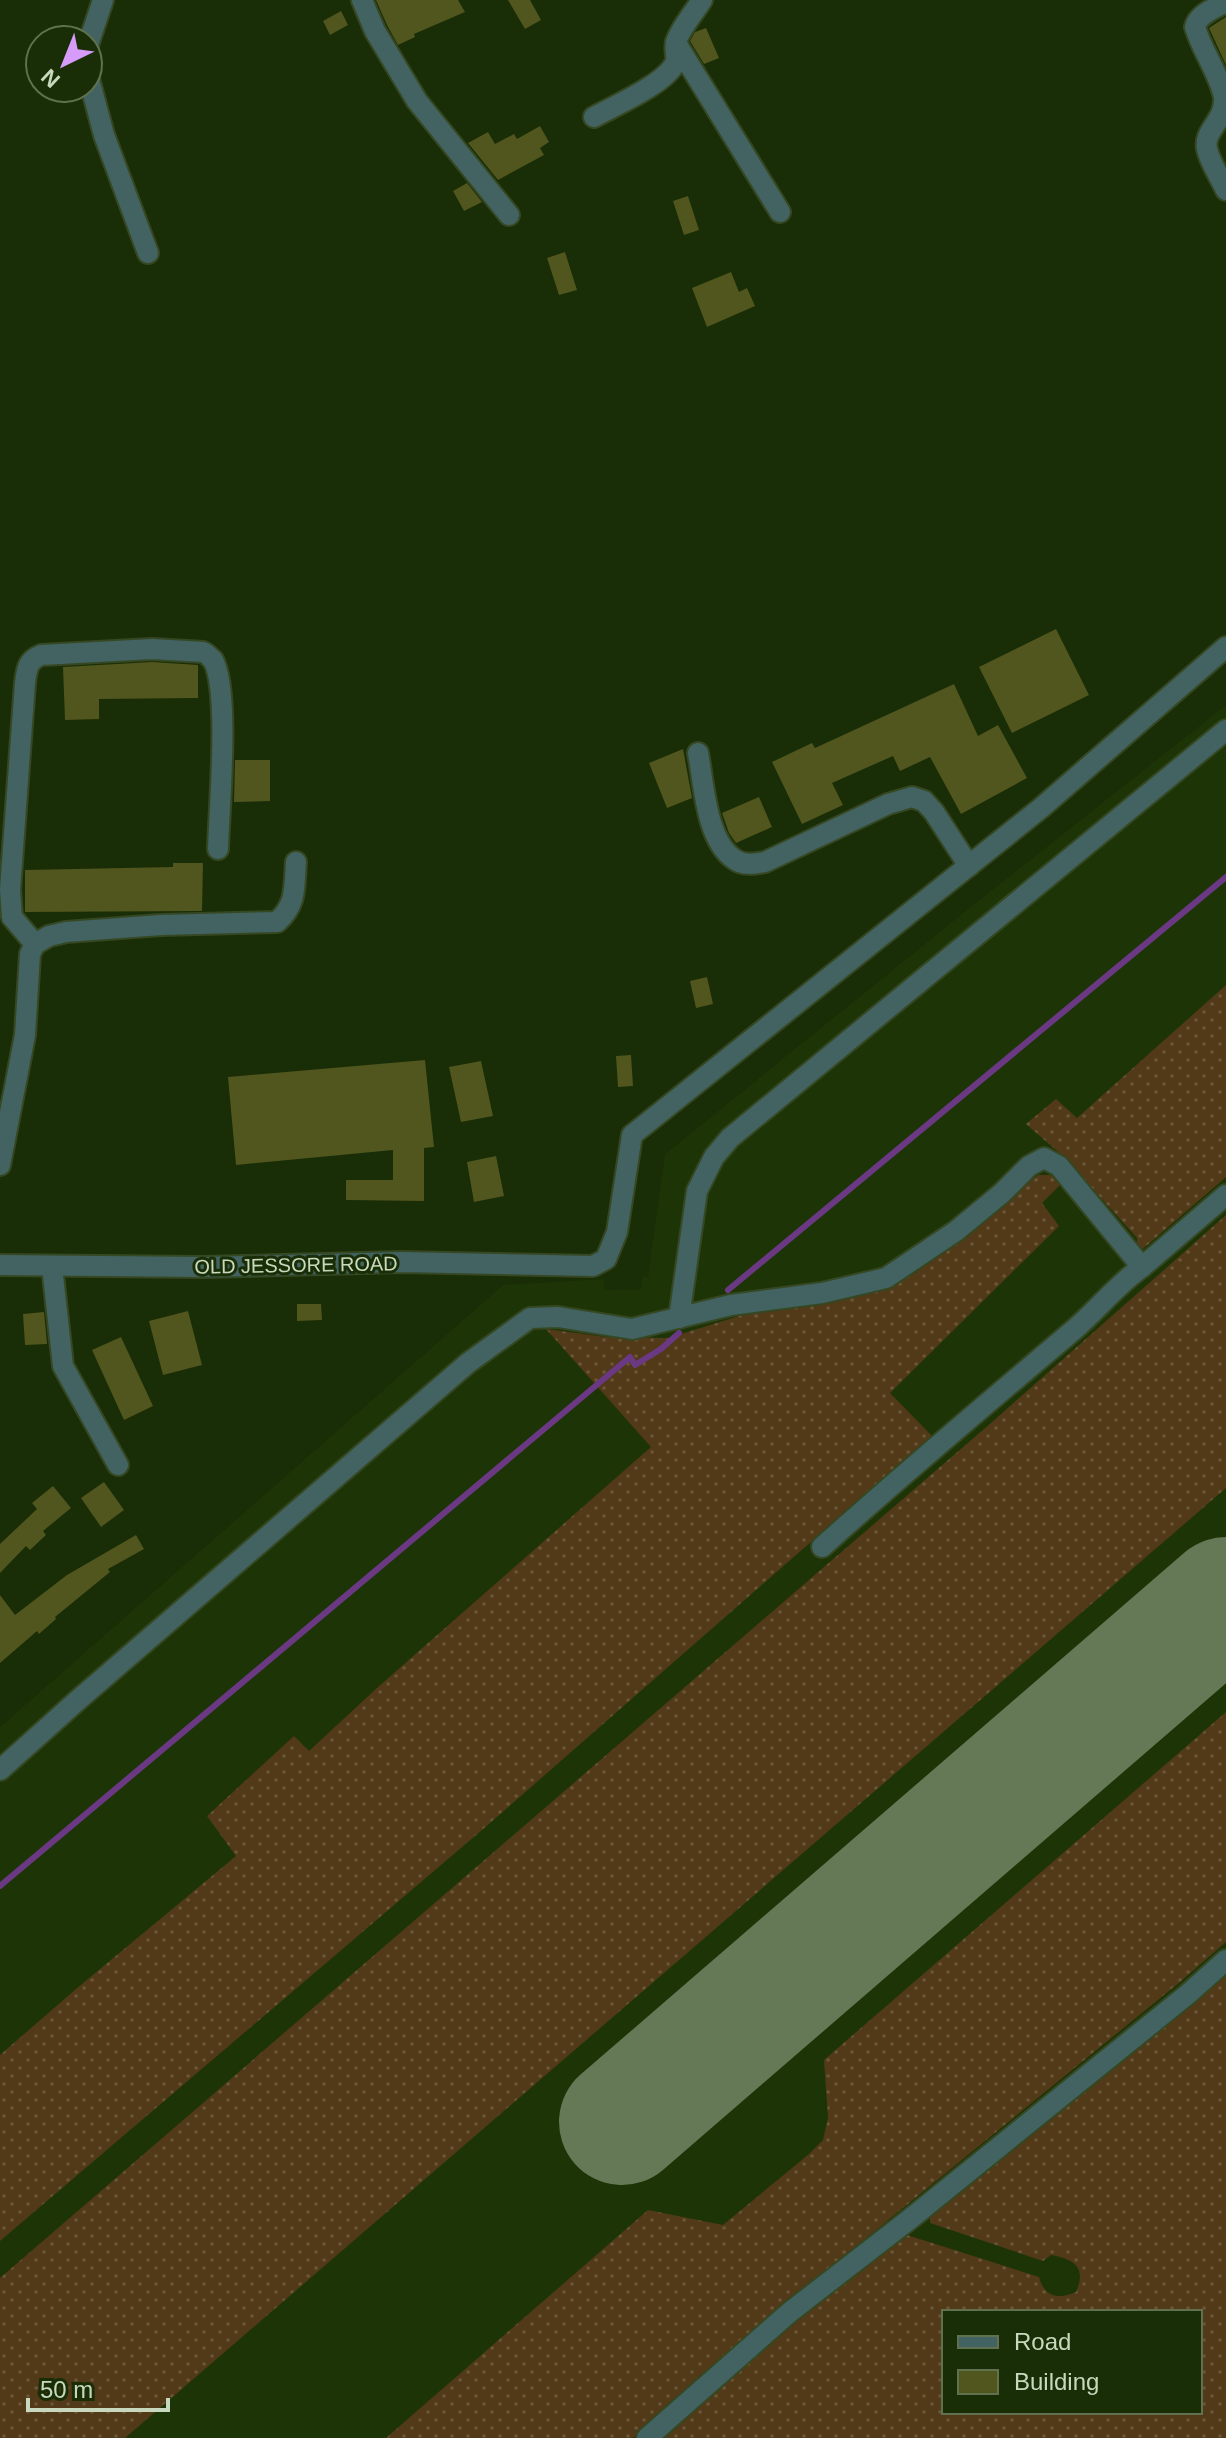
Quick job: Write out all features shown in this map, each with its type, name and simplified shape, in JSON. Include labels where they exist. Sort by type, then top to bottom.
[{"type":"street","points":[[95,24],[103,0]]},
{"type":"street","points":[[362,0],[375,31],[417,101],[509,215]]},
{"type":"street","points":[[594,117],[667,73],[676,61],[676,43],[702,0]]},
{"type":"street","points":[[1226,2],[1200,17],[1195,27],[1224,95],[1225,109],[1221,120],[1208,136],[1206,147],[1226,190]]},
{"type":"street","points":[[676,43],[780,212]]},
{"type":"street","points":[[96,104],[104,135],[148,253]]},
{"type":"street","points":[[698,753],[712,829],[721,846],[735,861],[748,864],[765,862],[888,804],[912,797],[924,801],[934,812],[969,866],[1041,808],[1226,647]]},
{"type":"street","points":[[35,944],[12,917],[10,890],[27,668],[32,659],[41,655],[152,649],[204,652],[213,660],[220,685],[222,723],[218,849]]},
{"type":"street","points":[[679,1318],[697,1191],[714,1157],[730,1138],[1226,730]]},
{"type":"street","points":[[0,1165],[25,1035],[30,954],[35,944],[49,936],[66,932],[161,925],[277,922],[289,911],[294,894],[296,862]]},
{"type":"street","name":"OLD JESSORE ROAD","points":[[0,1265],[203,1267],[401,1262],[593,1266],[606,1259],[617,1232],[632,1135],[969,866]]},
{"type":"street","points":[[0,1770],[468,1363],[530,1318],[558,1317],[632,1329],[731,1305],[822,1293],[886,1278],[956,1231],[1029,1166],[1044,1158],[1059,1166],[1142,1267]]},
{"type":"street","points":[[822,1547],[928,1452],[1078,1327],[1123,1280],[1226,1195]]},
{"type":"street","points":[[52,1266],[63,1366],[118,1465]]},
{"type":"street","points":[[647,2438],[790,2312],[946,2190],[1226,1960]]},
{"type":"shaded area","points":[[1226,705],[1226,2438],[0,2438],[0,1727],[503,1285],[604,1279],[605,1290],[641,1289],[643,1277],[648,1277],[665,1154]]},
{"type":"shaded area","points":[[1226,985],[1226,1177],[1137,1254],[1137,1238],[1064,1157],[1026,1124],[1056,1099],[1077,1118]]},
{"type":"shaded area","points":[[1038,1175],[1065,1180],[1042,1203],[1059,1226],[890,1393],[932,1436],[482,1830],[0,2241],[0,2055],[236,1856],[207,1816],[294,1736],[309,1751],[651,1447],[546,1329],[606,1337],[668,1338],[752,1312],[794,1307],[884,1287],[914,1274]]},
{"type":"shaded area","points":[[1226,1215],[1226,1488],[125,2438],[0,2438],[0,2278],[991,1423]]},
{"type":"shaded area","points":[[1226,1712],[1226,1942],[1180,1982],[784,2305],[633,2438],[386,2438],[648,2210],[723,2225],[809,2154],[823,2140],[828,2118],[824,2060]]},
{"type":"shaded area","points":[[1226,1971],[1226,2438],[660,2438],[786,2327],[907,2235],[1039,2277],[1044,2289],[1053,2295],[1064,2296],[1076,2292],[1079,2270],[1066,2259],[1051,2255],[1043,2261],[930,2223],[930,2217]]},
{"type":"building","points":[[376,0],[458,0],[465,12],[414,34],[415,37],[398,45]]},
{"type":"building","points":[[508,0],[530,0],[541,20],[525,29]]},
{"type":"building","points":[[341,11],[348,25],[330,35],[323,21]]},
{"type":"building","points":[[1226,17],[1226,65],[1209,28]]},
{"type":"building","points":[[706,28],[719,58],[704,64],[690,41],[695,32]]},
{"type":"building","points":[[540,126],[549,142],[540,148],[544,155],[498,180],[468,143],[488,132],[495,144],[514,134],[517,139]]},
{"type":"building","points":[[467,183],[482,202],[464,211],[453,191]]},
{"type":"building","points":[[688,196],[699,230],[684,235],[673,201]]},
{"type":"building","points":[[565,252],[577,290],[559,295],[547,258]]},
{"type":"building","points":[[731,272],[739,292],[747,288],[755,306],[707,327],[692,288]]},
{"type":"building","points":[[1056,629],[1089,695],[1012,733],[979,667]]},
{"type":"building","points":[[152,662],[198,665],[198,698],[99,699],[99,719],[65,720],[63,667]]},
{"type":"building","points":[[954,684],[978,736],[998,725],[1027,778],[961,814],[930,757],[900,771],[893,756],[832,783],[843,805],[802,824],[772,762],[812,743],[815,748]]},
{"type":"building","points":[[683,749],[692,798],[667,808],[649,763]]},
{"type":"building","points":[[235,760],[270,760],[270,801],[234,802]]},
{"type":"building","points":[[759,797],[772,827],[736,843],[722,813]]},
{"type":"building","points":[[173,863],[203,863],[202,911],[25,912],[25,870],[173,867]]},
{"type":"building","points":[[707,977],[713,1004],[696,1008],[690,981]]},
{"type":"building","points":[[631,1055],[633,1086],[618,1087],[616,1056]]},
{"type":"building","points":[[425,1060],[434,1147],[424,1148],[424,1201],[346,1200],[346,1180],[393,1180],[393,1150],[236,1165],[228,1077]]},
{"type":"building","points":[[481,1061],[493,1116],[461,1122],[449,1067]]},
{"type":"building","points":[[496,1156],[504,1196],[474,1202],[467,1162]]},
{"type":"building","points":[[297,1304],[321,1304],[322,1320],[297,1321]]},
{"type":"building","points":[[188,1311],[202,1365],[163,1375],[149,1321]]},
{"type":"building","points":[[44,1312],[47,1344],[25,1345],[23,1314]]},
{"type":"building","points":[[121,1337],[153,1406],[124,1420],[92,1350]]},
{"type":"building","points":[[104,1482],[124,1510],[101,1527],[81,1498]]},
{"type":"building","points":[[53,1486],[71,1508],[43,1531],[46,1535],[30,1550],[26,1546],[0,1573],[0,1544],[37,1509],[32,1503]]},
{"type":"building","points":[[136,1535],[144,1549],[108,1569],[110,1572],[39,1634],[37,1631],[0,1663],[0,1595],[15,1615],[67,1575]]},
{"type":"waterway","points":[[728,1290],[1226,877]]},
{"type":"waterway","points":[[0,1886],[630,1357],[635,1365],[679,1333]]},
{"type":"runway","points":[[622,2122],[1226,1600]]}]
